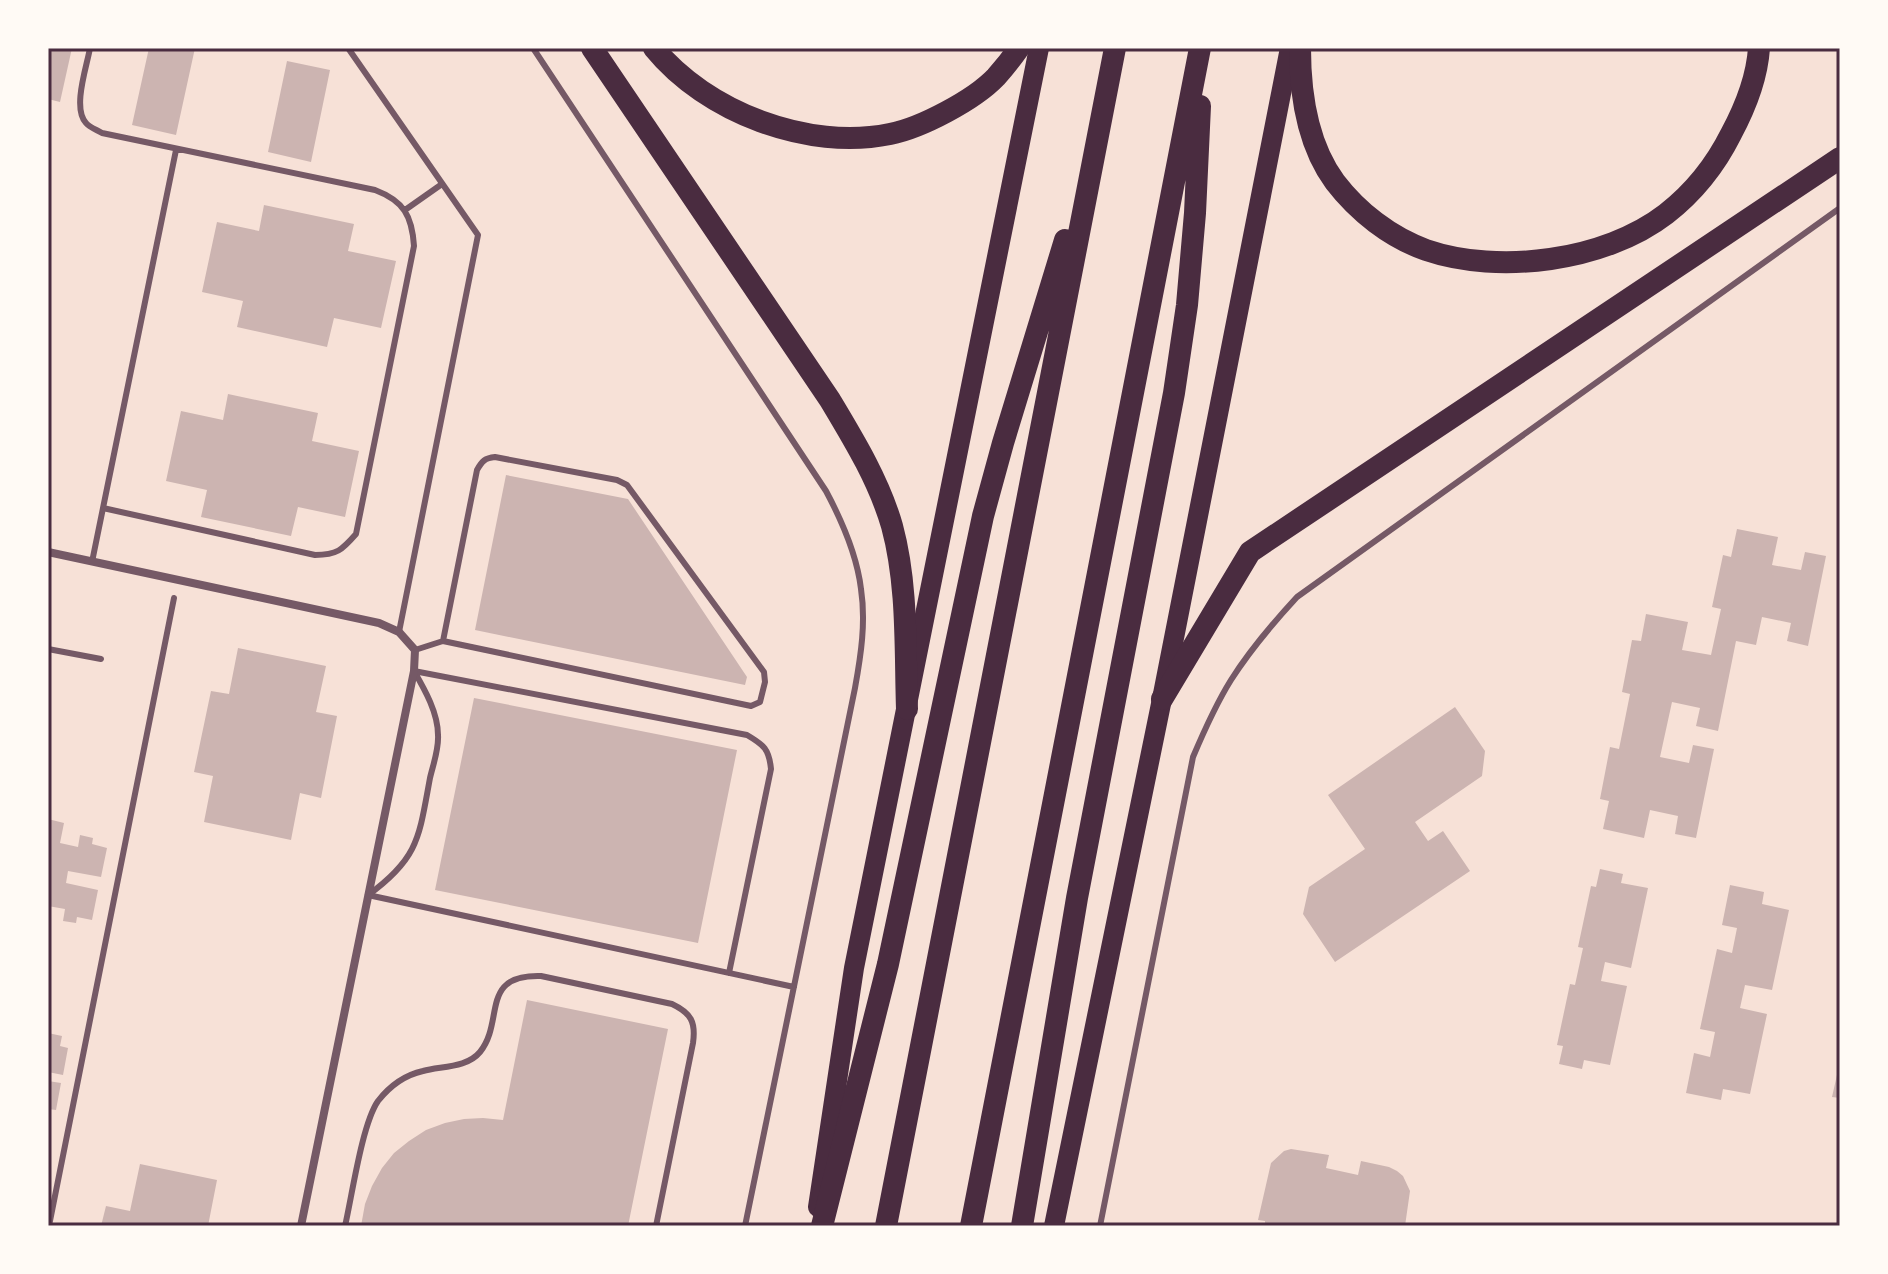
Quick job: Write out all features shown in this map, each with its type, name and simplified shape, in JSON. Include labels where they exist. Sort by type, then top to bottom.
[{"type":"highway","points":[[592,48],[856,442],[892,526],[900,575],[907,709]]},
{"type":"highway","points":[[654,48],[696,89],[735,111],[811,135],[852,139],[890,134],[926,122],[958,106],[995,79],[1019,48]]},
{"type":"highway","points":[[886,1226],[1115,48]]},
{"type":"highway","points":[[971,1226],[1202,48]]},
{"type":"highway","points":[[1022,1226],[1077,898],[1174,393],[1187,305],[1195,213],[1202,48]]},
{"type":"highway","points":[[1300,48],[1302,98],[1310,127],[1320,155],[1334,180],[1353,202],[1375,223],[1398,238],[1427,250],[1488,262],[1553,258],[1595,249],[1634,233],[1665,215],[1694,189],[1724,149],[1744,111],[1758,64],[1759,48]]},
{"type":"highway","points":[[822,1226],[888,964],[983,516],[1105,97]]},
{"type":"highway","points":[[1162,699],[1250,552],[1840,158]]},
{"type":"main road","points":[[815,1226],[854,968],[1039,48]]},
{"type":"main road","points":[[1054,1226],[1290,48]]},
{"type":"street","points":[[48,552],[379,623],[399,632],[415,650],[414,671],[301,1226]]},
{"type":"lane","points":[[90,48],[80,95],[80,111],[85,123],[102,133],[375,190],[391,196],[405,210],[413,227],[414,246],[356,534],[345,546],[330,555],[315,555],[103,508]]},
{"type":"lane","points":[[348,48],[478,235],[399,632]]},
{"type":"lane","points":[[533,48],[826,491],[840,516],[861,589],[861,654],[745,1226]]},
{"type":"lane","points":[[92,562],[176,150]]},
{"type":"lane","points":[[405,210],[442,184]]},
{"type":"lane","points":[[1100,1226],[1193,757],[1210,718],[1248,655],[1297,597],[1840,208]]},
{"type":"lane","points":[[415,650],[443,641],[751,706],[760,702],[765,682],[764,672],[627,485],[617,480],[495,457],[481,462],[477,470],[443,641]]},
{"type":"lane","points":[[49,1226],[174,598]]},
{"type":"lane","points":[[48,649],[101,659]]},
{"type":"lane","points":[[414,671],[747,735],[762,744],[770,755],[771,769],[729,973]]},
{"type":"lane","points":[[368,895],[390,879],[407,860],[419,837],[439,736],[426,693],[414,671]]},
{"type":"lane","points":[[368,895],[794,987]]},
{"type":"lane","points":[[345,1226],[366,1128],[376,1103],[394,1084],[415,1072],[465,1063],[478,1055],[487,1041],[496,1000],[513,979],[524,975],[672,1004],[685,1010],[692,1020],[695,1033],[656,1226]]},
{"type":"building","points":[[48,48],[72,48],[60,102],[48,99]]},
{"type":"building","points":[[149,48],[195,48],[176,135],[132,125]]},
{"type":"building","points":[[287,61],[330,70],[311,162],[268,152]]},
{"type":"building","points":[[264,205],[354,224],[348,251],[396,261],[381,328],[334,318],[327,347],[237,327],[243,301],[202,292],[217,222],[259,231]]},
{"type":"building","points":[[228,394],[318,413],[312,441],[359,451],[345,517],[298,507],[291,536],[201,517],[207,490],[166,481],[181,411],[223,420]]},
{"type":"building","points":[[506,475],[628,499],[747,677],[745,685],[475,630]]},
{"type":"building","points":[[1737,529],[1778,537],[1772,565],[1801,570],[1805,552],[1826,556],[1808,646],[1787,641],[1791,623],[1762,617],[1756,645],[1736,641],[1718,731],[1696,726],[1700,708],[1672,702],[1660,757],[1689,763],[1693,745],[1714,749],[1696,838],[1675,834],[1678,816],[1650,810],[1644,838],[1603,829],[1609,801],[1600,799],[1610,747],[1619,749],[1630,694],[1622,692],[1632,640],[1641,641],[1646,614],[1688,622],[1682,650],[1711,655],[1721,609],[1712,607],[1723,555],[1731,557]]},
{"type":"building","points":[[238,648],[326,666],[316,712],[337,716],[321,798],[300,793],[291,840],[204,822],[213,776],[194,772],[211,691],[229,694]]},
{"type":"building","points":[[474,698],[737,750],[698,943],[435,890]]},
{"type":"building","points":[[1455,707],[1485,751],[1482,776],[1415,822],[1428,841],[1443,831],[1470,871],[1335,962],[1303,914],[1309,887],[1365,849],[1328,795]]},
{"type":"building","points":[[48,819],[64,823],[60,843],[78,847],[80,835],[93,838],[92,844],[107,848],[101,877],[68,871],[66,883],[98,890],[92,920],[77,917],[76,923],[63,921],[65,909],[48,906]]},
{"type":"building","points":[[1600,869],[1623,874],[1621,883],[1648,888],[1631,968],[1605,962],[1601,981],[1627,986],[1610,1065],[1584,1060],[1582,1069],[1559,1064],[1563,1046],[1557,1045],[1570,984],[1575,985],[1583,948],[1578,947],[1591,886],[1596,887]]},
{"type":"building","points":[[1730,885],[1764,892],[1762,904],[1789,910],[1772,990],[1745,985],[1740,1008],[1767,1014],[1750,1094],[1723,1089],[1721,1100],[1686,1093],[1694,1053],[1710,1057],[1715,1032],[1700,1029],[1717,949],[1732,953],[1737,928],[1722,925]]},
{"type":"building","points":[[527,1000],[668,1029],[628,1226],[361,1226],[365,1204],[382,1168],[409,1141],[445,1123],[483,1118],[503,1120]]},
{"type":"building","points":[[48,1033],[62,1036],[60,1046],[68,1048],[63,1075],[48,1072]]},
{"type":"building","points":[[1840,1066],[1840,1098],[1832,1097]]},
{"type":"building","points":[[48,1081],[61,1083],[56,1110],[48,1109]]},
{"type":"building","points":[[1291,1149],[1329,1155],[1326,1168],[1358,1175],[1361,1161],[1397,1171],[1410,1191],[1405,1226],[1265,1226],[1265,1221],[1258,1220],[1271,1163]]},
{"type":"building","points":[[140,1164],[217,1180],[208,1226],[101,1226],[106,1206],[130,1211]]}]
